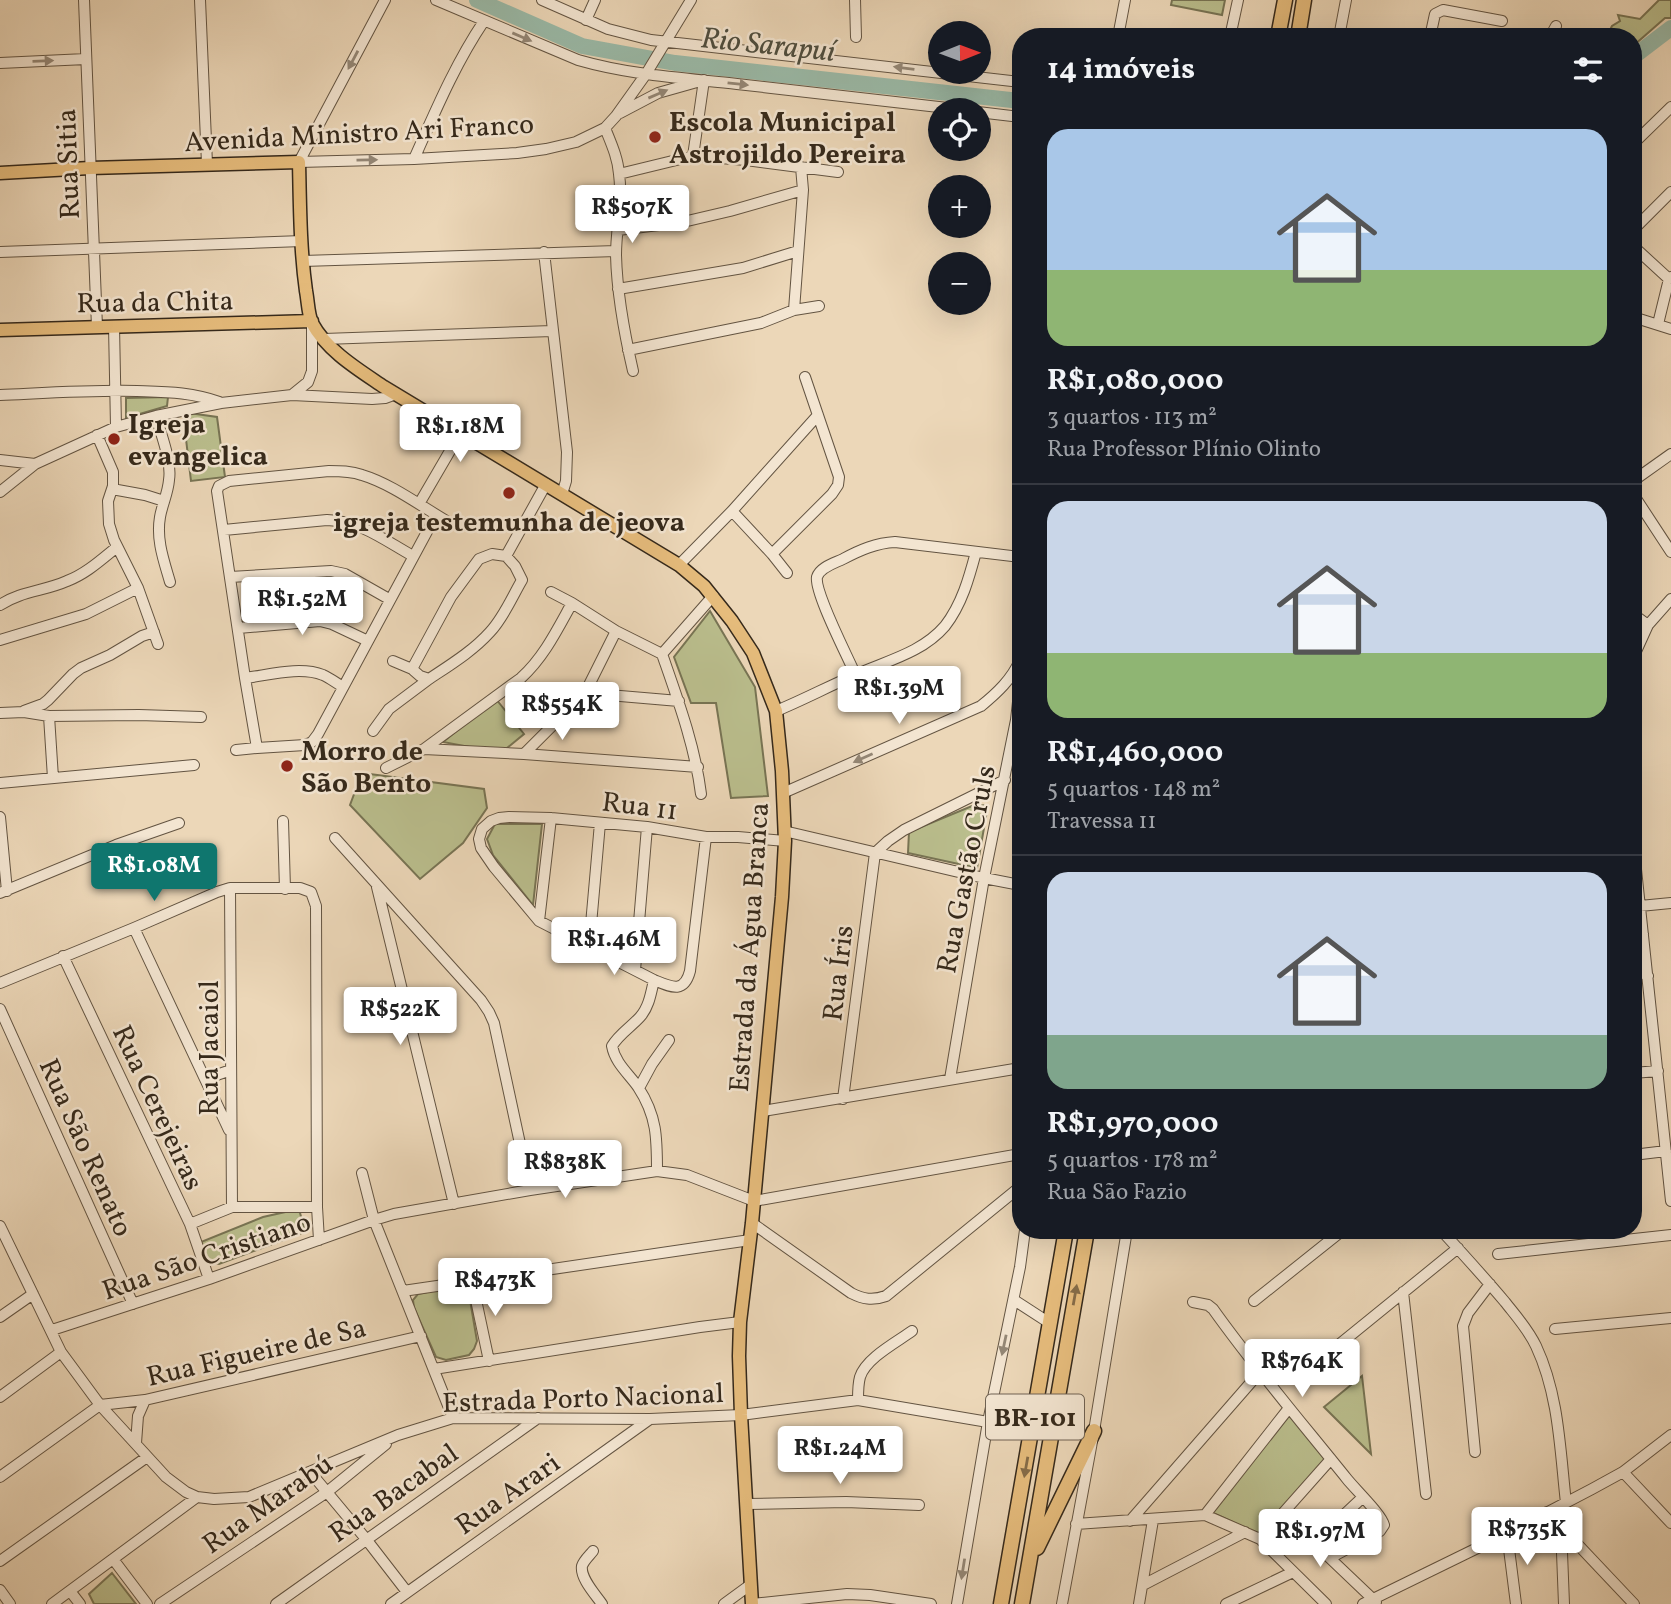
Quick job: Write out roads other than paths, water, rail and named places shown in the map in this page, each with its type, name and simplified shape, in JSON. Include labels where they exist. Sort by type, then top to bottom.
[{"type":"highway","points":[[1280,28],[1283,0]]},
{"type":"highway","points":[[1300,28],[1304,5]]},
{"type":"highway","name":"BR-101","points":[[1001,1604],[1065,1239]]},
{"type":"highway","name":"BR-101","points":[[1022,1604],[1085,1239]]},
{"type":"highway","points":[[1029,1565],[1094,1431]]},
{"type":"main road","name":"Avenida Ministro Ari Franco","points":[[0,173],[299,162]]},
{"type":"main road","name":"Estrada da Água Branca","points":[[299,162],[303,261],[312,321],[324,339],[348,362],[396,394],[679,565],[713,596],[753,653],[776,711],[785,836],[782,897],[752,1223],[740,1322],[739,1356],[752,1604]]},
{"type":"main road","name":"Rua da Chita","points":[[0,330],[312,321]]},
{"type":"street","name":"Rua Sitia","points":[[84,0],[97,327]]},
{"type":"street","points":[[200,0],[207,164]]},
{"type":"street","points":[[299,162],[385,0]]},
{"type":"street","points":[[436,0],[598,66],[928,106]]},
{"type":"street","points":[[542,0],[608,29],[663,45],[1012,81]]},
{"type":"street","points":[[586,20],[596,0]]},
{"type":"street","name":"Avenida Ministro Ari Franco","points":[[299,162],[517,153],[576,142],[605,128],[616,116],[648,71],[691,0]]},
{"type":"street","points":[[855,0],[856,37]]},
{"type":"street","points":[[1116,0],[1124,0],[1119,28]]},
{"type":"street","points":[[1232,28],[1238,0]]},
{"type":"street","points":[[1341,28],[1346,0]]},
{"type":"street","points":[[1432,28],[1435,14],[1443,10],[1502,20]]},
{"type":"street","points":[[414,159],[443,96],[484,21]]},
{"type":"street","points":[[0,63],[86,60]]},
{"type":"street","points":[[616,116],[658,93],[704,80]]},
{"type":"street","points":[[693,156],[704,80]]},
{"type":"street","points":[[1642,135],[1671,107]]},
{"type":"street","points":[[991,114],[1012,116]]},
{"type":"street","points":[[605,128],[620,174],[616,251],[618,289],[633,371]]},
{"type":"street","points":[[620,174],[693,156],[838,172]]},
{"type":"street","points":[[794,310],[803,190],[801,167]]},
{"type":"street","points":[[618,230],[683,222],[803,190]]},
{"type":"street","points":[[1642,221],[1671,192]]},
{"type":"street","points":[[0,253],[302,241]]},
{"type":"street","points":[[303,261],[616,251]]},
{"type":"street","points":[[618,289],[743,268],[798,251]]},
{"type":"street","points":[[544,252],[567,452],[566,481],[562,494]]},
{"type":"street","points":[[1642,254],[1670,278],[1658,324]]},
{"type":"street","points":[[628,350],[761,323],[794,310],[819,306]]},
{"type":"street","points":[[1642,320],[1671,329]]},
{"type":"street","points":[[292,395],[304,386],[312,371],[312,321]]},
{"type":"street","points":[[114,326],[116,427]]},
{"type":"street","points":[[324,339],[552,331]]},
{"type":"street","points":[[772,554],[838,485],[836,467],[805,377]]},
{"type":"street","points":[[0,395],[115,391],[184,393],[221,403]]},
{"type":"street","points":[[0,492],[35,464],[116,427],[156,416],[221,403],[292,395],[372,400],[396,394]]},
{"type":"street","points":[[679,565],[732,512],[818,415]]},
{"type":"street","points":[[156,416],[169,466],[170,480],[159,533],[170,582]]},
{"type":"street","points":[[419,504],[461,432]]},
{"type":"street","points":[[97,435],[113,472],[114,480],[108,501],[109,524],[117,547],[138,588],[158,644]]},
{"type":"street","points":[[1642,475],[1671,454]]},
{"type":"street","points":[[0,460],[35,464]]},
{"type":"street","points":[[257,748],[230,577],[219,486],[229,481],[345,471],[379,482],[450,523]]},
{"type":"street","points":[[506,556],[546,484]]},
{"type":"street","points":[[112,489],[164,501]]},
{"type":"street","points":[[1642,508],[1671,552]]},
{"type":"street","points":[[732,512],[787,573]]},
{"type":"street","points":[[236,750],[305,745],[312,742],[436,515]]},
{"type":"street","points":[[224,530],[342,520],[369,531],[413,556]]},
{"type":"street","points":[[855,674],[820,593],[817,579],[824,568],[884,542],[1012,556]]},
{"type":"street","points":[[0,605],[21,594],[66,582],[117,547]]},
{"type":"street","points":[[776,711],[921,647],[933,638],[956,610],[966,589],[976,552]]},
{"type":"street","points":[[373,731],[389,709],[457,661],[492,631],[522,580],[506,556],[492,554],[479,559],[451,597],[412,669]]},
{"type":"street","points":[[230,577],[331,570],[389,599]]},
{"type":"street","points":[[1,638],[86,614],[138,588]]},
{"type":"street","points":[[551,592],[662,654],[698,767],[701,794]]},
{"type":"street","points":[[662,654],[713,596]]},
{"type":"street","points":[[1642,638],[1648,625],[1671,599]]},
{"type":"street","points":[[386,768],[424,749],[521,678],[543,654],[572,603]]},
{"type":"street","points":[[238,628],[320,621],[368,641]]},
{"type":"street","points":[[1642,621],[1648,625]]},
{"type":"street","points":[[524,754],[585,693],[617,631]]},
{"type":"street","points":[[24,712],[48,700],[81,668],[154,632]]},
{"type":"street","points":[[393,661],[429,679]]},
{"type":"street","points":[[245,678],[295,672],[315,673],[343,687]]},
{"type":"street","points":[[783,793],[981,706],[999,691],[1012,673]]},
{"type":"street","points":[[585,693],[679,701]]},
{"type":"street","points":[[0,713],[201,717]]},
{"type":"street","points":[[49,716],[53,778]]},
{"type":"street","name":"Rua Gastão Cruls","points":[[950,1079],[984,878],[1012,742]]},
{"type":"street","points":[[424,749],[698,767]]},
{"type":"street","points":[[0,783],[194,765]]},
{"type":"street","points":[[875,853],[904,830],[1005,780]]},
{"type":"street","points":[[0,817],[3,892],[116,845],[179,823]]},
{"type":"street","name":"Rua 11","points":[[539,921],[481,848],[479,839],[482,829],[491,821],[509,817],[551,818],[647,827],[706,837],[785,836],[1012,883]]},
{"type":"street","points":[[551,818],[539,921],[654,980],[678,987],[687,981],[690,971],[706,837]]},
{"type":"street","points":[[282,821],[285,889]]},
{"type":"street","points":[[589,947],[600,823]]},
{"type":"street","points":[[635,970],[647,827]]},
{"type":"street","points":[[335,838],[489,1012],[494,1023],[530,1190]]},
{"type":"street","name":"Rua Íris","points":[[843,1099],[875,853]]},
{"type":"street","points":[[376,883],[454,1204]]},
{"type":"street","points":[[0,983],[230,888],[300,888],[311,892],[316,906],[319,1240]]},
{"type":"street","name":"Rua Jacaiol","points":[[230,888],[232,1207]]},
{"type":"street","points":[[1642,906],[1671,903]]},
{"type":"street","points":[[1642,925],[1671,1201]]},
{"type":"street","points":[[134,928],[231,1135]]},
{"type":"street","name":"Rua Cerejeiras","points":[[63,956],[190,1224],[209,1279]]},
{"type":"street","points":[[1642,973],[1648,976]]},
{"type":"street","points":[[654,980],[646,1008],[612,1046],[616,1058],[639,1088],[654,1122],[657,1134],[657,1171]]},
{"type":"street","name":"Rua São Renato","points":[[0,1009],[134,1304]]},
{"type":"street","points":[[639,1088],[669,1040]]},
{"type":"street","points":[[763,1111],[1012,1069]]},
{"type":"street","points":[[205,1079],[231,1070]]},
{"type":"street","points":[[1642,1072],[1658,1071]]},
{"type":"street","points":[[1642,1154],[1666,1151]]},
{"type":"street","points":[[754,1200],[1012,1155]]},
{"type":"street","name":"Rua São Cristiano","points":[[52,1330],[209,1279],[394,1214],[657,1171],[687,1175],[754,1200]]},
{"type":"street","points":[[362,1173],[374,1220],[453,1418]]},
{"type":"street","points":[[752,1223],[850,1293],[861,1298],[877,1299],[886,1296],[1012,1194]]},
{"type":"street","points":[[190,1224],[232,1207],[317,1207]]},
{"type":"street","name":"Estrada Porto Nacional","points":[[1,1231],[61,1352],[100,1405],[166,1478],[197,1497],[249,1497],[398,1435],[453,1418],[650,1419],[741,1415],[858,1400],[988,1422]]},
{"type":"street","points":[[1642,1237],[1671,1234]]},
{"type":"street","points":[[957,1604],[988,1422],[1023,1239]]},
{"type":"street","points":[[1062,1604],[1126,1239]]},
{"type":"street","points":[[1254,1301],[1332,1239]]},
{"type":"street","points":[[1450,1239],[1523,1324],[1535,1344],[1546,1372],[1557,1419],[1566,1503]]},
{"type":"street","points":[[1498,1254],[1628,1239]]},
{"type":"street","points":[[403,1291],[750,1240]]},
{"type":"street","points":[[1314,1365],[1458,1248]]},
{"type":"street","points":[[472,1281],[489,1361]]},
{"type":"street","points":[[1475,1452],[1463,1326],[1468,1312],[1490,1284]]},
{"type":"street","points":[[1403,1292],[1426,1494]]},
{"type":"street","points":[[0,1317],[33,1294]]},
{"type":"street","points":[[1013,1300],[1051,1324]]},
{"type":"street","points":[[1193,1302],[1213,1309],[1289,1408],[1382,1518],[1384,1525],[1380,1531],[1330,1558]]},
{"type":"street","points":[[1555,1329],[1671,1318]]},
{"type":"street","points":[[434,1369],[740,1322]]},
{"type":"street","points":[[858,1400],[860,1377],[864,1368],[912,1331]]},
{"type":"street","name":"Rua Figueire de Sa","points":[[100,1405],[145,1400],[421,1336]]},
{"type":"street","points":[[0,1397],[61,1352]]},
{"type":"street","points":[[1130,1521],[1260,1372]]},
{"type":"street","points":[[136,1443],[138,1416],[145,1400]]},
{"type":"street","points":[[0,1477],[100,1405]]},
{"type":"street","points":[[1205,1515],[1289,1408]]},
{"type":"street","name":"Rua Bacabal","points":[[276,1604],[538,1418]]},
{"type":"street","name":"Rua Arari","points":[[391,1604],[650,1419]]},
{"type":"street","name":"Rua Marabú","points":[[160,1604],[327,1492],[398,1435]]},
{"type":"street","points":[[1363,1604],[1376,1602],[1623,1472],[1671,1435]]},
{"type":"street","points":[[0,1561],[147,1457]]},
{"type":"street","points":[[1260,1539],[1331,1459]]},
{"type":"street","points":[[1623,1472],[1671,1523]]},
{"type":"street","points":[[311,1473],[407,1592]]},
{"type":"street","points":[[52,1604],[197,1497]]},
{"type":"street","points":[[1314,1543],[1363,1498]]},
{"type":"street","points":[[747,1504],[846,1502],[919,1505]]},
{"type":"street","points":[[1547,1512],[1634,1604]]},
{"type":"street","points":[[1076,1524],[1205,1515],[1260,1539],[1326,1604]]},
{"type":"street","points":[[1281,1515],[1376,1602]]},
{"type":"street","points":[[1139,1604],[1153,1520]]},
{"type":"street","points":[[1561,1527],[1564,1604]]},
{"type":"street","points":[[1143,1585],[1245,1532]]},
{"type":"street","points":[[1507,1533],[1516,1604]]},
{"type":"street","points":[[593,1551],[583,1562],[582,1570],[602,1604]]},
{"type":"street","points":[[113,1559],[147,1604]]},
{"type":"street","points":[[1226,1604],[1293,1572]]},
{"type":"street","points":[[724,1604],[750,1585]]},
{"type":"street","points":[[0,1590],[10,1604]]},
{"type":"street","points":[[70,1591],[80,1604]]},
{"type":"street","points":[[752,1604],[825,1600],[847,1594],[887,1601],[931,1604]]},
{"type":"waterway","name":"Rio Sarapuí","points":[[477,0],[582,46],[675,63],[1012,100]]},
{"type":"waterway","name":"Rio Sarapuí","points":[[1642,50],[1671,28]]},
{"type":"place","name":"Escola Municipal Astrojildo Pereira","points":[[655,137]]},
{"type":"place","name":"Igreja evangelica","points":[[114,439]]},
{"type":"place","name":"igreja testemunha de jeova","points":[[509,493]]},
{"type":"place","name":"Morro de São Bento","points":[[287,766]]}]
